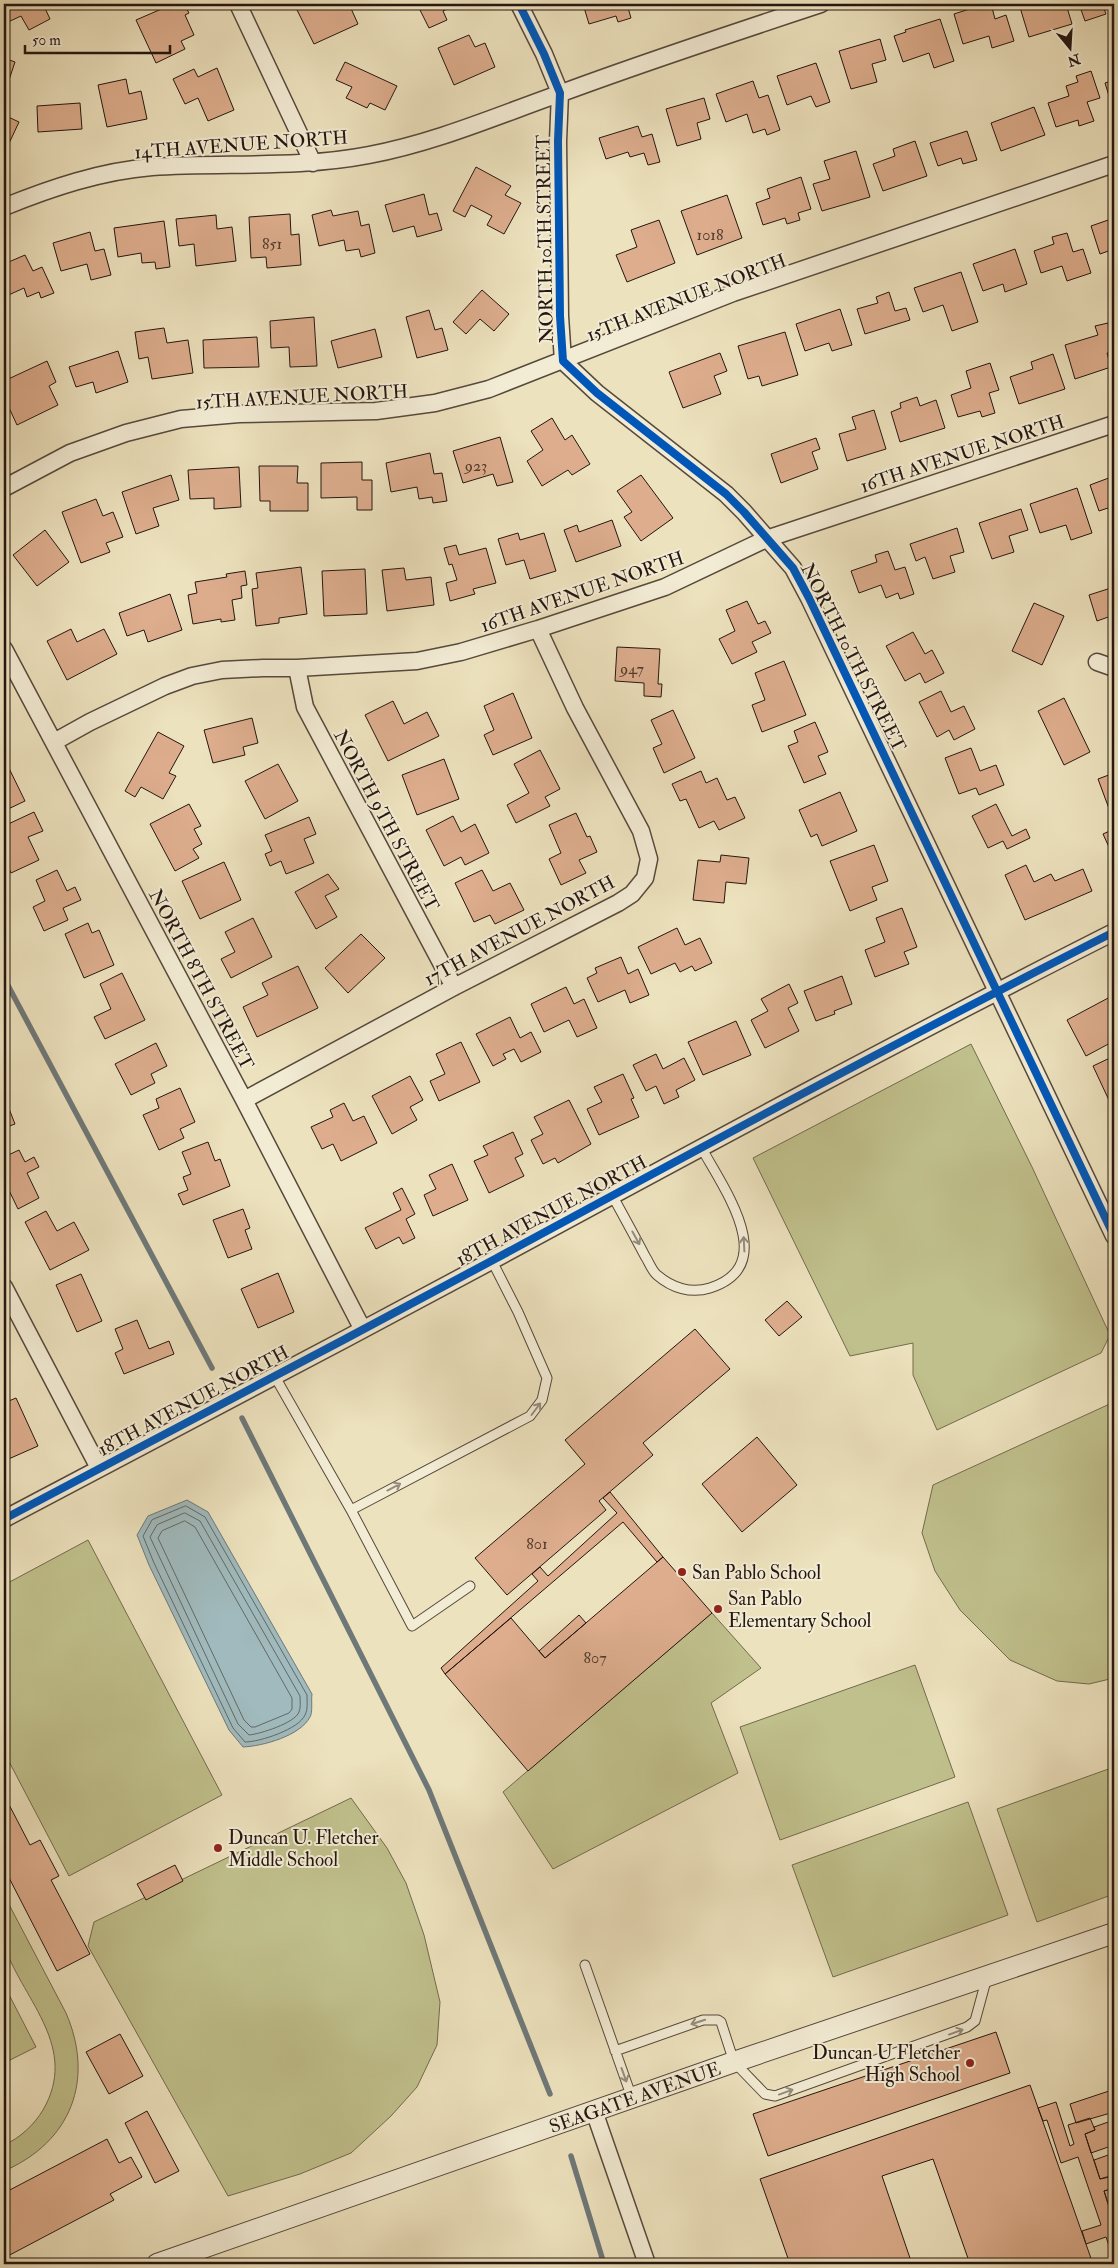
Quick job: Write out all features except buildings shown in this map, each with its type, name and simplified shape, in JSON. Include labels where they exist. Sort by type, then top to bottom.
[{"type":"street","points":[[238,4],[313,163]]},
{"type":"street","name":"NORTH 10TH STREET","points":[[519,4],[544,54],[560,93],[558,141],[563,361],[597,393],[726,494],[793,568],[998,991],[1114,1236]]},
{"type":"street","name":"14TH AVENUE NORTH","points":[[4,207],[48,189],[98,177],[150,168],[313,163],[369,155],[438,138],[560,93],[821,4]]},
{"type":"street","name":"15TH AVENUE NORTH","points":[[4,488],[70,453],[126,433],[181,419],[239,414],[376,411],[435,403],[489,389],[734,293],[1114,164]]},
{"type":"street","name":"16TH AVENUE NORTH","points":[[54,742],[90,722],[165,686],[192,676],[222,670],[418,661],[461,652],[538,629],[665,588],[766,539],[1114,424]]},
{"type":"street","name":"17TH AVENUE NORTH","points":[[244,1100],[454,987],[618,903],[632,894],[645,878],[649,858],[641,831],[575,708],[538,629]]},
{"type":"street","name":"NORTH 8TH STREET","points":[[4,649],[244,1100],[362,1328]]},
{"type":"street","points":[[1097,662],[1114,668]]},
{"type":"street","name":"NORTH 9TH STREET","points":[[297,668],[305,708],[454,987]]},
{"type":"street","name":"18TH AVENUE NORTH","points":[[4,1519],[612,1195],[998,991],[1114,932]]},
{"type":"street","points":[[4,1287],[99,1468]]},
{"type":"street","name":"SEAGATE AVENUE","points":[[157,2264],[734,2062],[1114,1933]]},
{"type":"street","points":[[594,2111],[647,2264]]},
{"type":"lane","points":[[612,1195],[656,1274],[681,1291],[708,1289],[730,1280],[743,1263],[746,1245],[740,1221],[701,1148]]},
{"type":"lane","points":[[351,1510],[530,1416],[542,1400],[547,1378],[518,1312],[492,1260]]},
{"type":"lane","points":[[274,1375],[351,1510],[412,1626],[470,1586]]},
{"type":"lane","points":[[585,1965],[632,2098]]},
{"type":"lane","points":[[616,2051],[709,2018],[718,2020],[721,2022],[734,2062],[765,2094],[775,2096],[967,2027],[975,2021],[987,1977]]},
{"type":"green space","points":[[971,1044],[1032,1167],[1110,1335],[1101,1353],[937,1430],[913,1375],[913,1343],[850,1356],[753,1158]]},
{"type":"green space","points":[[1114,1402],[1114,1678],[1089,1684],[1057,1681],[1010,1660],[960,1610],[935,1571],[922,1533],[933,1485]]},
{"type":"green space","points":[[88,1540],[222,1795],[69,1876],[4,1752],[4,1585]]},
{"type":"green space","points":[[712,1613],[761,1668],[711,1703],[738,1773],[553,1869],[503,1792]]},
{"type":"green space","points":[[915,1665],[955,1777],[780,1840],[740,1727]]},
{"type":"green space","points":[[1114,1767],[1114,1894],[1037,1922],[997,1809]]},
{"type":"green space","points":[[351,1798],[387,1848],[406,1883],[424,1935],[440,2002],[437,2045],[417,2087],[391,2116],[351,2153],[300,2174],[228,2196],[88,1946],[94,1922]]},
{"type":"green space","points":[[968,1802],[1008,1915],[833,1977],[792,1865]]},
{"type":"green space","points":[[4,1895],[66,2013],[74,2038],[78,2062],[77,2085],[71,2106],[61,2126],[46,2144],[27,2159],[4,2171],[4,2145],[16,2139],[35,2121],[43,2110],[53,2087],[55,2066],[52,2046],[45,2026],[5,1948],[2,1930]]},
{"type":"green space","points":[[4,1985],[36,2047],[4,2063]]},
{"type":"water","points":[[187,1500],[208,1512],[312,1694],[310,1717],[305,1724],[290,1735],[260,1745],[243,1747],[229,1730],[149,1565],[137,1535],[148,1516]]},
{"type":"waterway","points":[[4,978],[212,1368]]},
{"type":"waterway","points":[[242,1418],[429,1790],[550,2094]]},
{"type":"waterway","points":[[571,2156],[604,2264]]},
{"type":"cycle path","points":[[519,4],[544,54],[560,93],[558,141],[560,316],[563,361],[597,393],[726,494],[793,568],[1114,1236]]},
{"type":"cycle path","points":[[4,1519],[434,1292],[803,1093],[1114,932]]},
{"type":"place","name":"San Pablo School","points":[[682,1572]]},
{"type":"place","name":"San Pablo Elementary School","points":[[718,1609]]},
{"type":"place","name":"Duncan U. Fletcher Middle School","points":[[218,1848]]},
{"type":"place","name":"Duncan U Fletcher High School","points":[[970,2063]]}]
